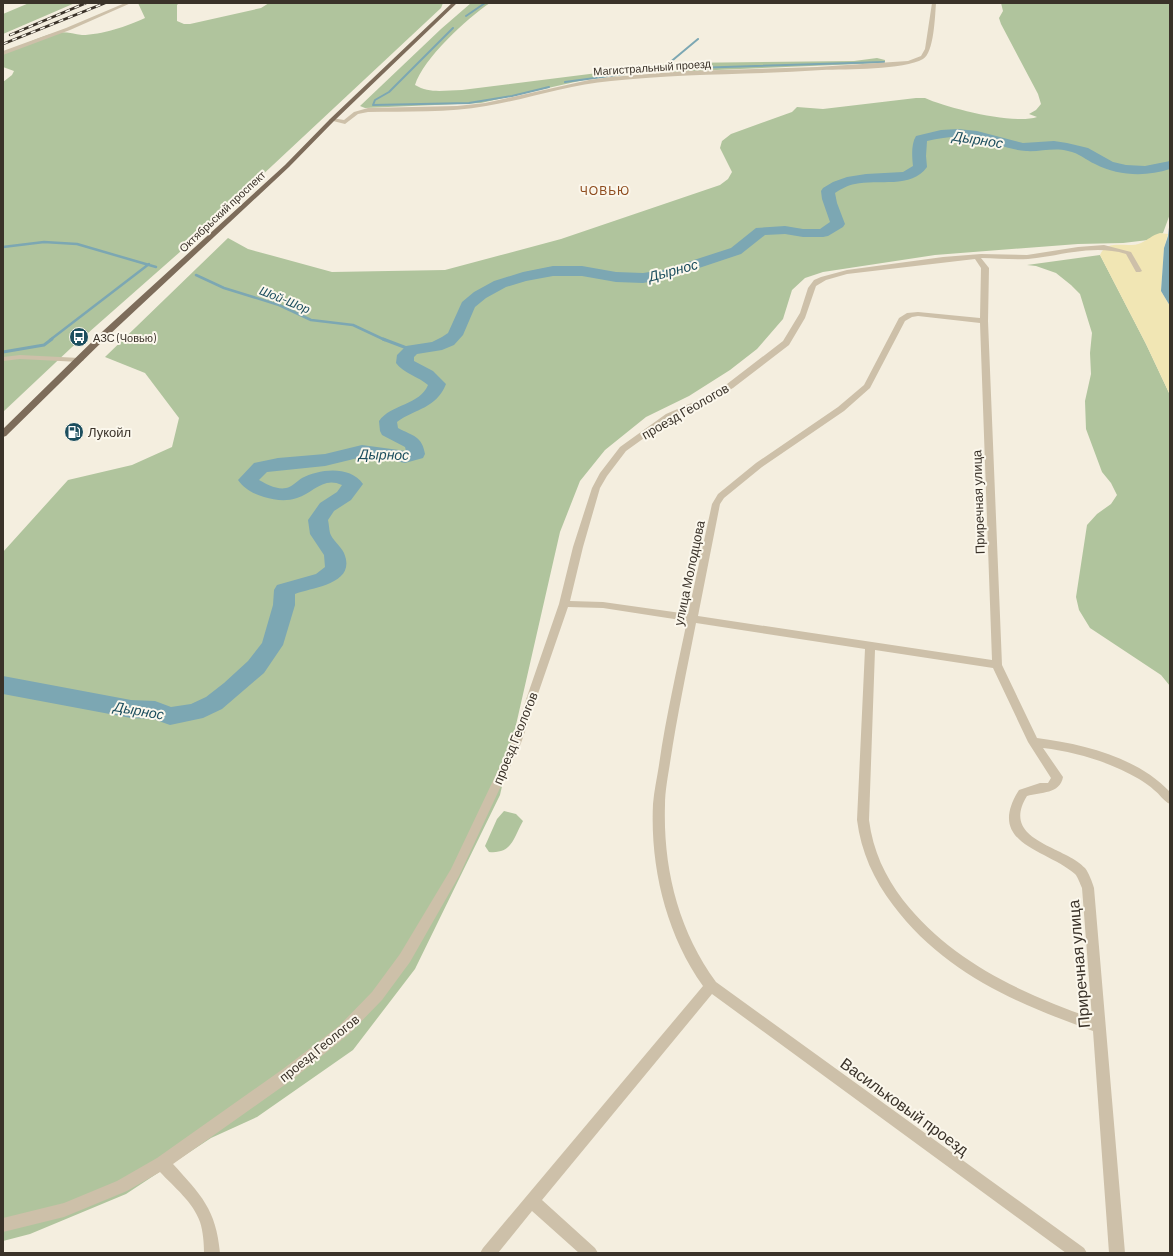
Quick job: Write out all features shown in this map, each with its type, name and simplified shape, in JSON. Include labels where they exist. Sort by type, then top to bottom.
[{"type":"main road","name":"Октябрьский проспект","points":[[3,434],[106,333],[287,166],[332,120],[455,3]]},
{"type":"street","points":[[3,53],[68,29],[129,3]]},
{"type":"street","name":"Магистральный проезд","points":[[332,120],[345,122],[356,113],[368,110],[457,108],[485,105],[589,82],[611,79],[688,73],[817,69],[909,63],[922,58],[928,49],[934,3]]},
{"type":"street","name":"проезд Геологов","points":[[3,1225],[64,1210],[122,1186],[162,1163],[288,1074],[344,1030],[377,996],[405,958],[455,872],[516,743],[564,604],[578,547],[596,488],[617,455],[623,449],[659,422],[706,400],[730,386],[776,351],[792,334],[806,308],[811,287],[816,283],[834,275],[854,271],[938,260],[977,257],[1028,257],[1083,248],[1110,248],[1129,253],[1138,271]]},
{"type":"street","name":"Приречная улица","points":[[977,257],[985,268],[984,321],[997,665],[1033,742],[1057,777],[1056,783],[1051,787],[1040,788],[1023,793],[1018,801],[1015,815],[1018,829],[1028,841],[1068,863],[1081,872],[1088,888],[1118,1253]]},
{"type":"street","name":"улица Молодцова","points":[[711,986],[698,968],[686,944],[671,907],[661,861],[659,804],[670,726],[716,504],[721,496],[759,465],[841,409],[867,386],[905,316],[918,314],[984,321]]},
{"type":"street","points":[[3,359],[20,357],[80,360]]},
{"type":"street","points":[[564,604],[603,605],[997,665]]},
{"type":"street","points":[[870,646],[863,820],[866,843],[880,874],[902,910],[930,940],[963,966],[1003,989],[1052,1011],[1099,1027]]},
{"type":"street","points":[[1033,742],[1065,746],[1093,754],[1145,778],[1164,791],[1170,799]]},
{"type":"street","points":[[488,1253],[711,986]]},
{"type":"street","name":"Васильковый проезд","points":[[711,986],[1079,1253]]},
{"type":"street","points":[[162,1163],[191,1195],[206,1217],[212,1253]]},
{"type":"street","points":[[532,1200],[590,1253]]},
{"type":"green space","points":[[29,3],[75,3],[3,34],[3,14]]},
{"type":"green space","points":[[138,3],[179,3],[177,5],[177,21],[184,24],[190,24],[261,8],[269,3],[443,3],[441,8],[181,251],[71,348],[3,412],[3,82],[12,75],[14,71],[3,67],[3,54],[55,33],[62,32],[89,35],[114,30],[131,24],[145,18]]},
{"type":"green space","points":[[471,3],[490,3],[470,18],[436,52],[427,63],[415,85],[432,91],[462,90],[677,63],[854,61],[877,58],[885,60],[885,62],[621,74],[588,79],[481,103],[365,108],[360,106],[441,29]]},
{"type":"green space","points":[[1001,3],[1170,3],[1170,214],[1163,233],[1148,240],[1123,243],[1078,244],[935,255],[823,272],[805,278],[792,290],[783,319],[757,349],[730,370],[689,396],[646,417],[605,450],[580,481],[560,532],[500,795],[415,969],[353,1050],[257,1117],[211,1138],[126,1194],[30,1234],[3,1241],[3,552],[68,480],[132,465],[172,447],[179,418],[145,373],[105,357],[228,238],[248,249],[332,272],[445,270],[561,239],[720,185],[728,179],[732,172],[720,148],[722,141],[731,134],[792,112],[797,107],[823,109],[925,98],[964,111],[997,117],[1026,119],[1037,117],[1029,114],[1036,110],[1041,104],[1038,94],[1001,24],[999,18],[1003,11]]},
{"type":"green space","points":[[1100,255],[1146,344],[1170,395],[1170,686],[1161,675],[1090,628],[1079,610],[1076,597],[1087,525],[1097,514],[1111,504],[1117,495],[1111,483],[1102,472],[1086,429],[1085,401],[1091,374],[1090,353],[1092,333],[1080,294],[1056,273],[1036,266],[1027,265]]},
{"type":"green space","points":[[504,811],[516,814],[523,821],[514,839],[507,848],[503,851],[489,852],[485,846],[497,819]]},
{"type":"sand","points":[[1160,233],[1168,234],[1164,248],[1161,291],[1170,306],[1170,395],[1146,344],[1100,255],[1103,250],[1113,245],[1136,245]]},
{"type":"water","points":[[1170,219],[1170,306],[1161,291],[1164,248],[1168,236]]},
{"type":"waterway","points":[[466,16],[485,3]]},
{"type":"waterway","points":[[453,28],[389,92],[375,100],[373,105],[469,103],[512,96],[549,87]]},
{"type":"waterway","points":[[662,69],[698,39]]},
{"type":"waterway","points":[[662,69],[884,62]]},
{"type":"waterway","points":[[565,82],[662,69]]},
{"type":"waterway","name":"Дырнос","points":[[3,685],[131,709],[155,710],[170,716],[195,712],[214,703],[232,689],[256,667],[272,645],[284,605],[285,590],[305,583],[322,580],[336,569],[334,554],[320,534],[318,520],[327,507],[344,496],[353,484],[342,478],[323,477],[304,485],[292,493],[278,494],[266,491],[248,480],[261,467],[278,464],[325,460],[362,451],[386,453],[405,457],[416,454],[414,444],[389,431],[388,421],[399,413],[429,397],[433,393],[437,384],[427,375],[405,363],[406,355],[412,350],[436,346],[448,341],[455,335],[468,305],[480,295],[500,284],[523,277],[553,271],[582,271],[616,277],[643,278],[666,274],[736,251],[761,231],[785,230],[803,233],[823,233],[838,224],[830,203],[828,191],[847,181],[908,175],[920,167],[919,156],[921,139],[945,133],[967,133],[1023,147],[1054,145],[1064,146],[1083,151],[1098,161],[1117,168],[1145,170],[1170,165]]},
{"type":"waterway","name":"Шой-Шор","points":[[3,247],[44,242],[77,244],[148,265]]},
{"type":"waterway","points":[[50,340],[148,265]]},
{"type":"waterway","name":"Шой-Шор","points":[[148,265],[156,267]]},
{"type":"waterway","name":"Шой-Шор","points":[[196,275],[224,288],[279,305],[311,320],[353,325],[385,340]]},
{"type":"waterway","points":[[3,352],[44,345],[52,339]]},
{"type":"waterway","name":"Шой-Шор","points":[[383,339],[412,350]]},
{"type":"railway","points":[[10,35],[86,3]]},
{"type":"railway","points":[[3,44],[105,3]]},
{"type":"place","name":"АЗС (Човью)","points":[[79,337]]},
{"type":"place","name":"Лукойл","points":[[74,432]]},
{"type":"district","name":"ЧОВЬЮ","points":[[605,190]]}]
